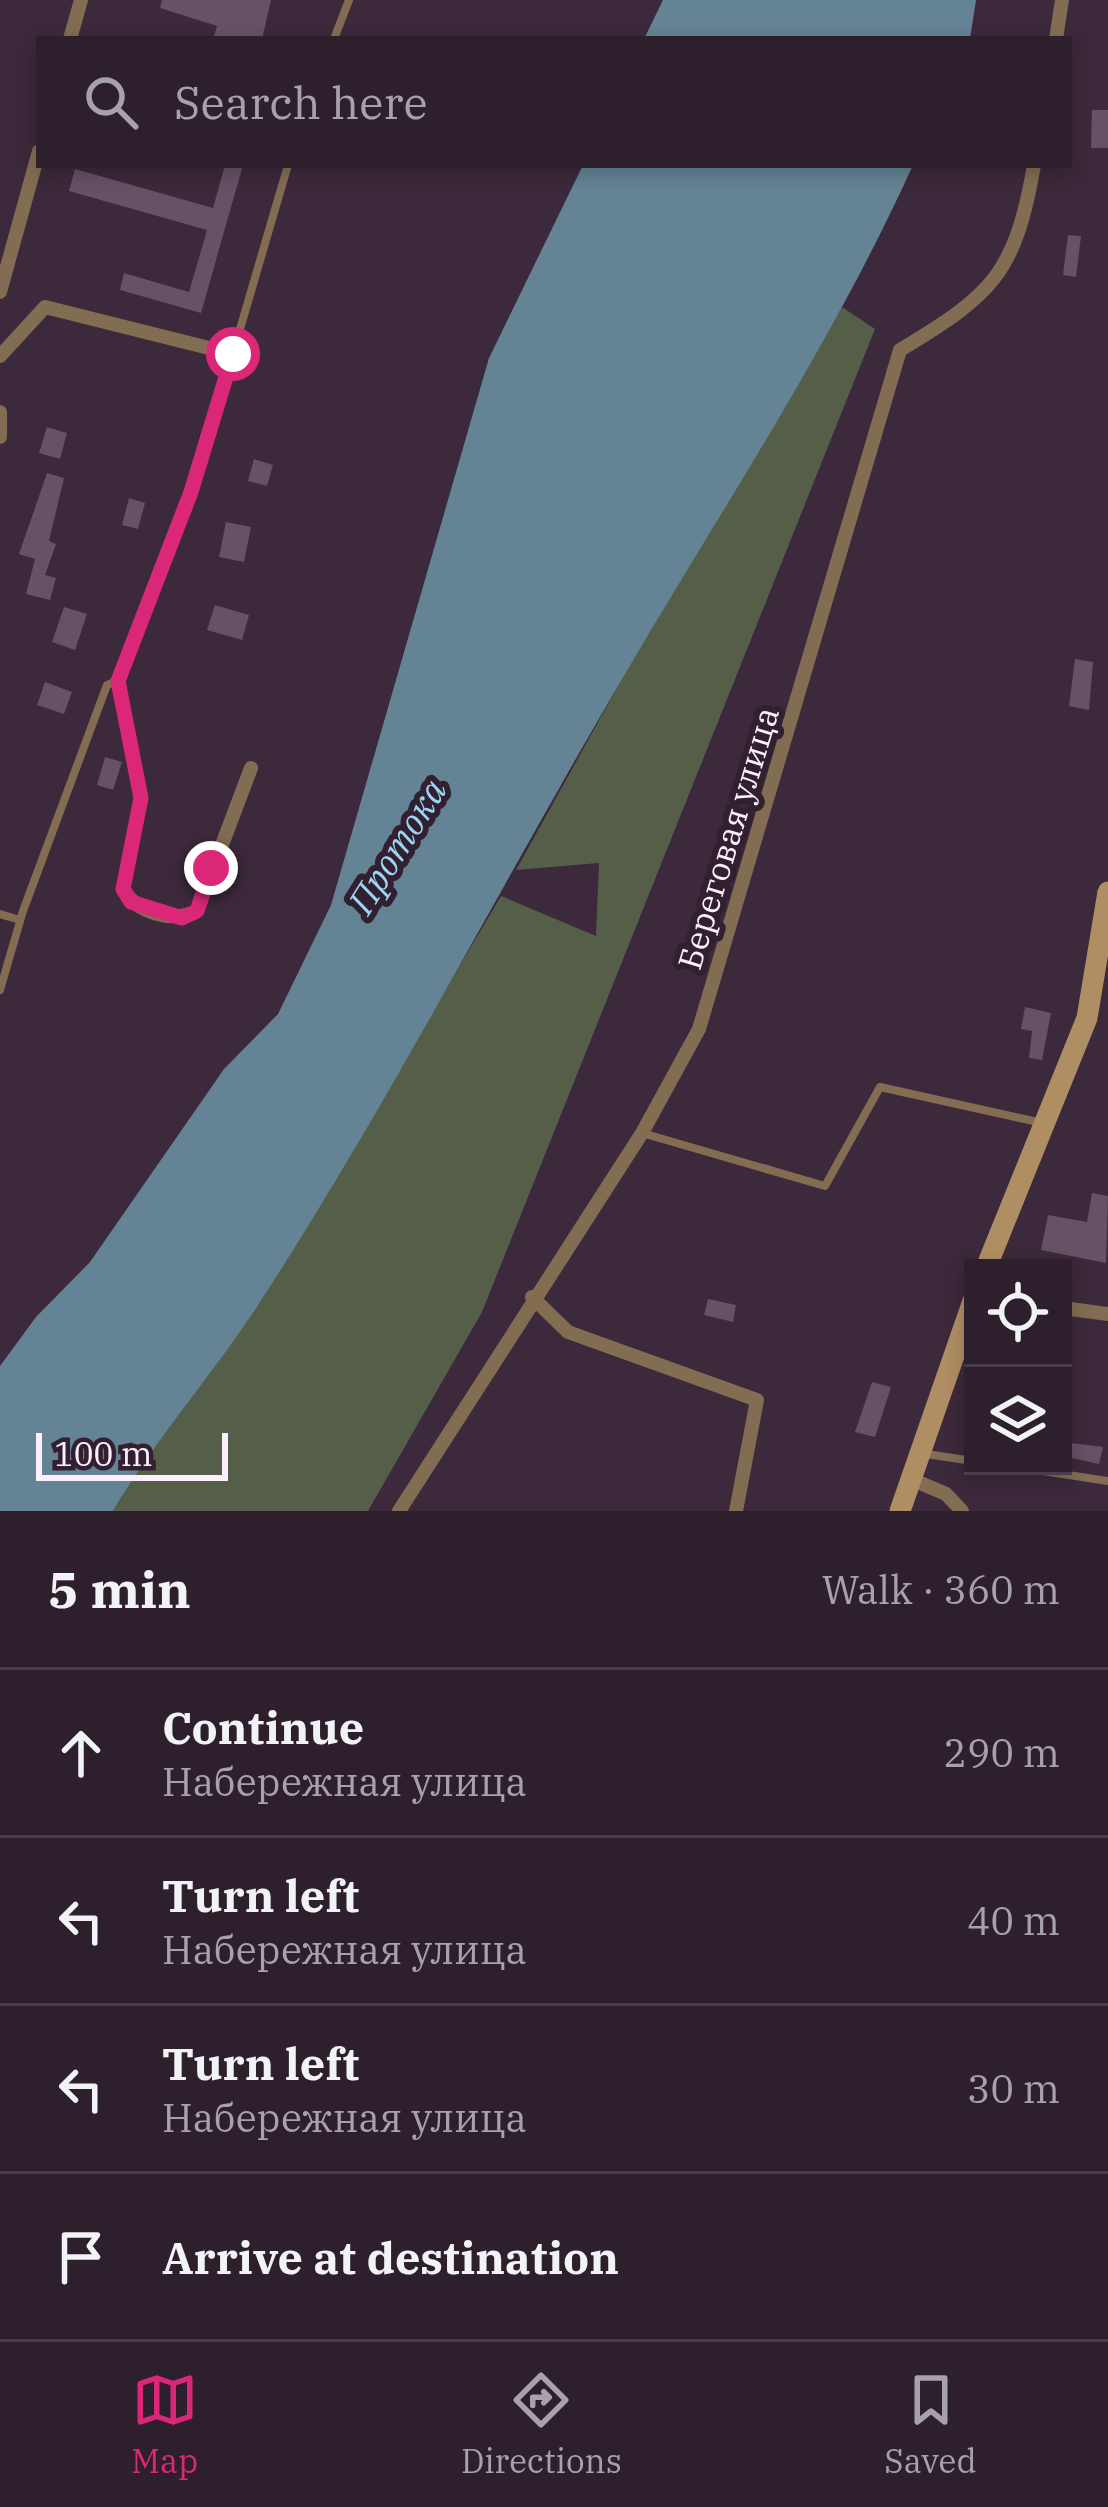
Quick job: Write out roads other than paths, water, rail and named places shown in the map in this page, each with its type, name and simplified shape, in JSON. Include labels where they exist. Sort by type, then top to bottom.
[{"type":"street","points":[[71,36],[80,0]]},
{"type":"street","points":[[1056,36],[1062,0]]},
{"type":"street","points":[[0,292],[36,162]]},
{"type":"street","name":"Береговая улица","points":[[398,1511],[642,1133],[699,1029],[900,350],[961,313],[1010,262],[1033,168]]},
{"type":"street","points":[[0,356],[45,307],[233,354],[191,492],[118,681],[141,798],[123,889],[131,902],[160,915],[182,918],[197,911],[251,768]]},
{"type":"street","points":[[0,412],[0,437]]},
{"type":"street","points":[[990,1259],[1087,1018],[1108,892]]},
{"type":"street","points":[[532,1297],[568,1332],[757,1400],[736,1511]]},
{"type":"street","points":[[1072,1309],[1108,1315]]},
{"type":"street","points":[[900,1511],[964,1327]]},
{"type":"street","points":[[911,1479],[946,1494],[962,1511]]},
{"type":"lane","points":[[335,36],[349,0]]},
{"type":"lane","points":[[233,354],[287,168]]},
{"type":"lane","points":[[0,990],[20,920],[107,685],[118,681]]},
{"type":"lane","points":[[0,914],[20,920]]},
{"type":"lane","points":[[642,1133],[825,1186],[880,1088],[1043,1123]]},
{"type":"lane","points":[[913,1452],[964,1460]]},
{"type":"lane","points":[[1068,1475],[1108,1481]]},
{"type":"water","points":[[663,0],[976,0],[970,36],[645,36]]},
{"type":"water","name":"Протока","points":[[582,168],[912,168],[814,358],[582,747],[359,1142],[246,1323],[113,1511],[0,1511],[0,1366],[36,1317],[90,1262],[224,1069],[278,1014],[331,905],[489,358]]}]
